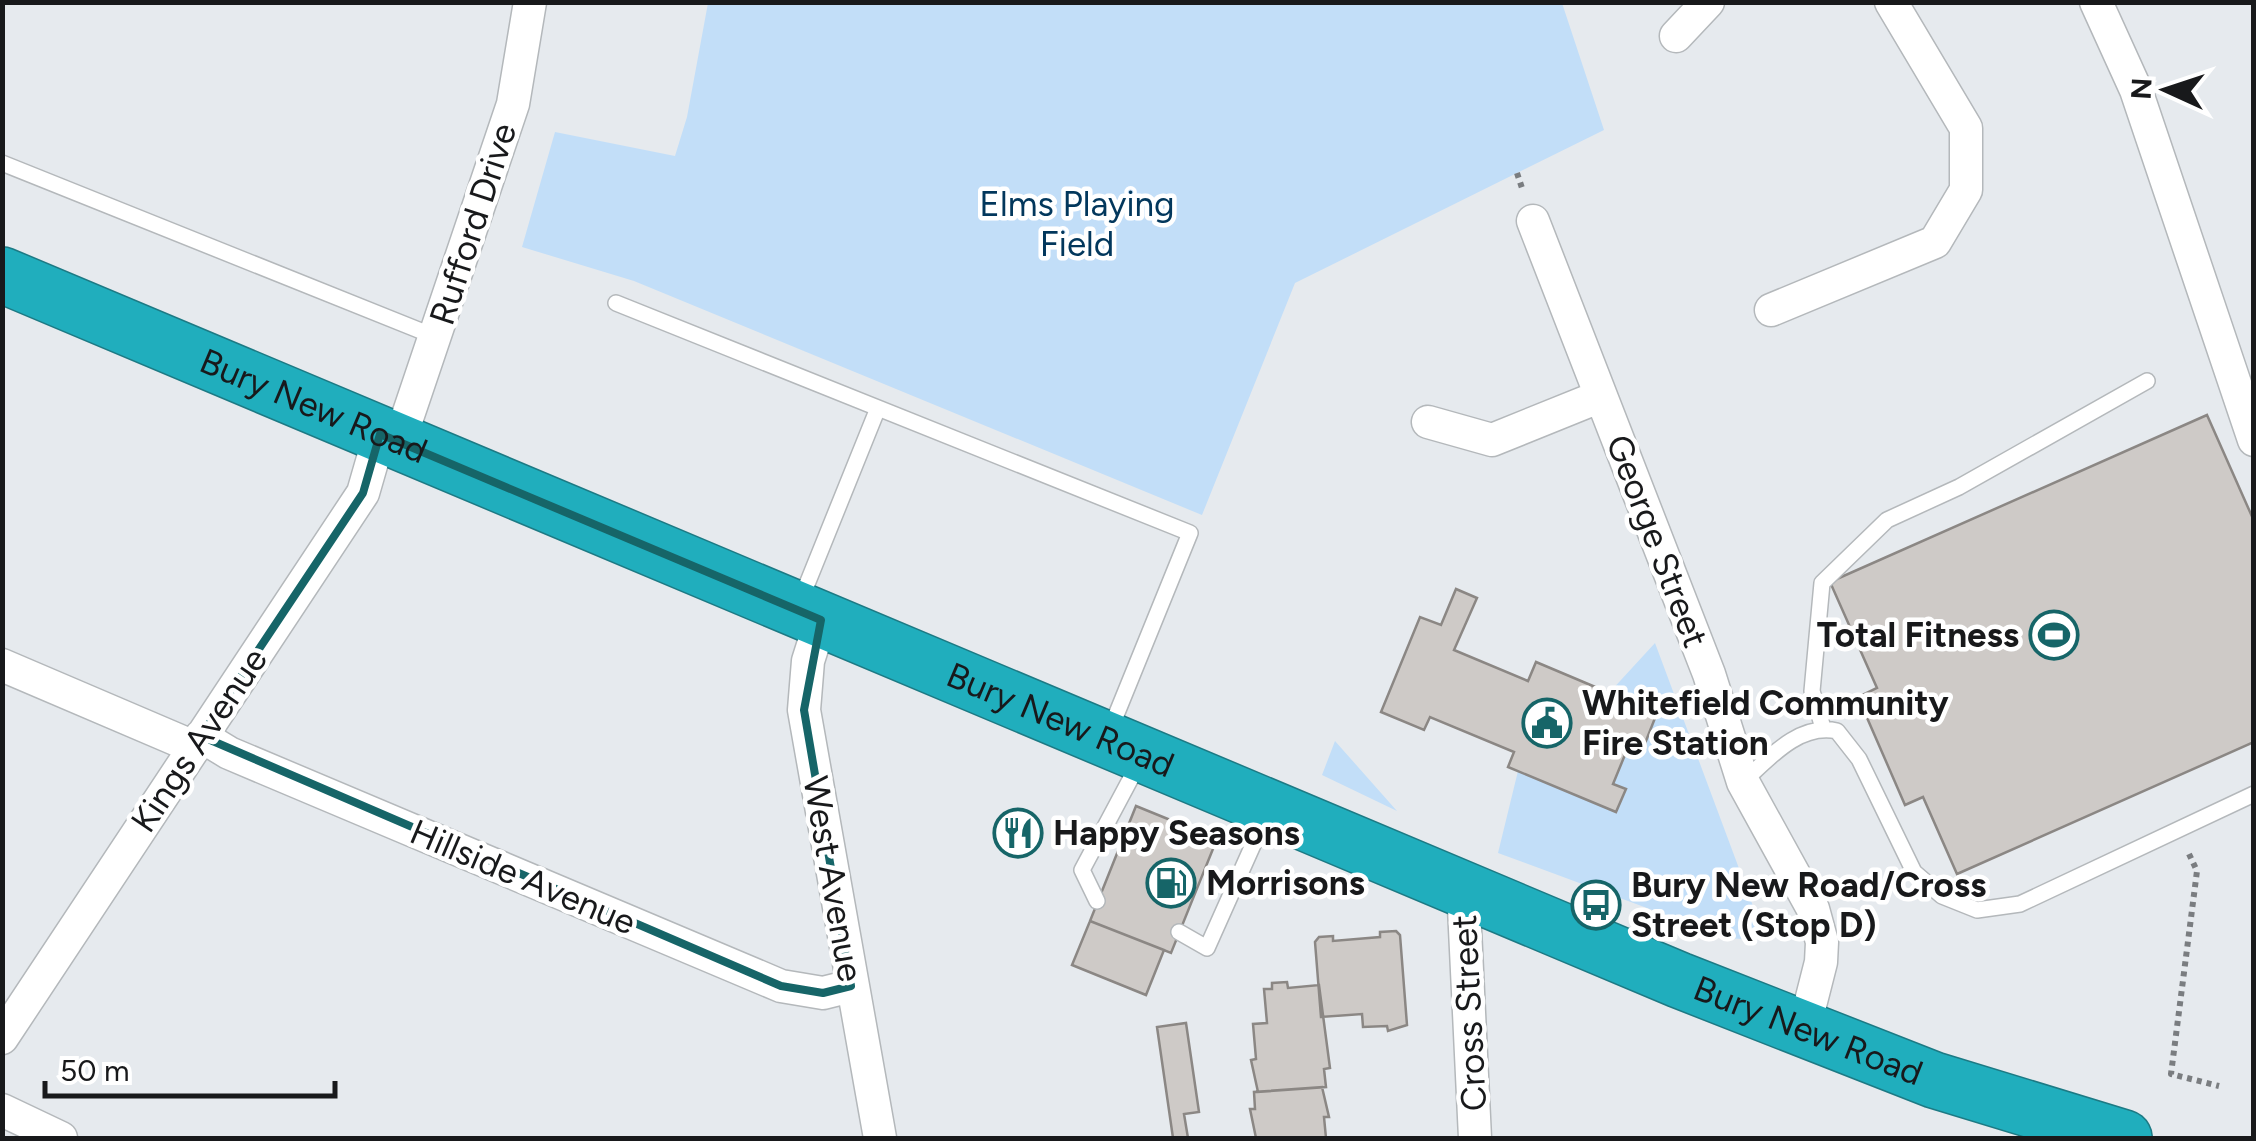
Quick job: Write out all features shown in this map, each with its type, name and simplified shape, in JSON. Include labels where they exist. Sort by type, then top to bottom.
[{"type":"highway","name":"Bury New Road","points":[[2,276],[1804,1028],[1934,1080],[2124,1138]]},
{"type":"street","name":"Rufford Drive","points":[[390,438],[436,337],[513,104],[530,2]]},
{"type":"street","points":[[1676,36],[1708,2]]},
{"type":"street","points":[[1770,310],[1935,242],[1966,190],[1966,128],[1891,2]]},
{"type":"street","points":[[2096,2],[2136,90],[2254,440]]},
{"type":"street","name":"George Street","points":[[1533,221],[1709,674],[1742,782],[1797,876],[1822,942],[1819,980],[1804,1028]]},
{"type":"street","points":[[1428,422],[1492,440],[1601,396]]},
{"type":"street","name":"Kings Avenue","points":[[2,1038],[363,493],[390,438]]},
{"type":"street","name":"West Avenue","points":[[809,614],[804,710],[880,1138]]},
{"type":"street","name":"Hillside Avenue","points":[[2,665],[229,753],[782,986],[822,993],[852,986]]},
{"type":"street","name":"Cross Street","points":[[1463,887],[1475,1138]]},
{"type":"street","points":[[2,1110],[60,1138]]},
{"type":"lane","points":[[2,163],[436,337]]},
{"type":"lane","points":[[616,303],[1190,533],[1125,746],[1082,870],[1097,901]]},
{"type":"lane","points":[[1822,728],[1812,691],[1822,583],[1887,520],[1959,487],[2147,382]]},
{"type":"lane","points":[[809,614],[878,408]]},
{"type":"lane","points":[[1742,782],[1788,742],[1822,728],[1837,731],[1848,740],[1914,872],[1942,896],[1977,910],[2020,904],[2254,794]]},
{"type":"lane","points":[[1179,932],[1207,948],[1271,805]]},
{"type":"path","points":[[2182,826],[2197,871],[2171,1074],[2219,1086]]},
{"type":"highlighted area","points":[[380,434],[821,620],[804,710],[851,986],[823,993],[781,986],[201,736],[363,493]]},
{"type":"green space","name":"Elms Playing Field","points":[[708,3],[1562,3],[1604,130],[1295,283],[1202,515],[634,281],[522,247],[555,132],[675,156],[687,117]]},
{"type":"green space","points":[[1655,643],[1756,914],[1756,929],[1742,939],[1728,938],[1498,853],[1518,771],[1617,812],[1626,790],[1613,784],[1629,745],[1642,750],[1657,714],[1609,693]]},
{"type":"green space","points":[[1335,741],[1397,811],[1322,775]]},
{"type":"building","name":"Total Fitness","points":[[2207,415],[2254,521],[2254,742],[1957,874],[1923,797],[1905,805],[1858,697],[1877,688],[1830,582]]},
{"type":"building","points":[[1456,589],[1477,598],[1454,650],[1528,681],[1536,662],[1657,713],[1642,751],[1629,745],[1613,784],[1626,789],[1616,812],[1508,767],[1514,752],[1430,717],[1424,730],[1381,712],[1420,617],[1441,625]]},
{"type":"building","points":[[1136,806],[1217,839],[1171,953],[1090,921]]},
{"type":"building","points":[[1090,921],[1164,950],[1146,995],[1072,965]]},
{"type":"building","points":[[1396,931],[1400,935],[1407,1025],[1388,1031],[1387,1026],[1363,1027],[1362,1014],[1321,1017],[1315,942],[1319,937],[1333,936],[1333,941],[1380,937],[1380,932]]},
{"type":"building","points":[[1287,982],[1288,988],[1319,985],[1330,1068],[1324,1069],[1326,1087],[1258,1092],[1251,1060],[1256,1059],[1253,1024],[1267,1023],[1264,989],[1272,989],[1272,983]]},
{"type":"building","points":[[1186,1023],[1199,1112],[1184,1114],[1188,1138],[1173,1138],[1157,1027]]},
{"type":"building","points":[[1322,1087],[1329,1117],[1324,1117],[1326,1138],[1256,1138],[1250,1109],[1255,1109],[1254,1092]]},
{"type":"place","name":"Total Fitness","points":[[2054,635]]},
{"type":"place","name":"Whitefield Community Fire Station","points":[[1547,723]]},
{"type":"place","name":"Happy Seasons","points":[[1018,833]]},
{"type":"place","name":"Morrisons","points":[[1171,883]]},
{"type":"place","name":"Bury New Road/Cross Street (Stop D)","points":[[1596,905]]}]
